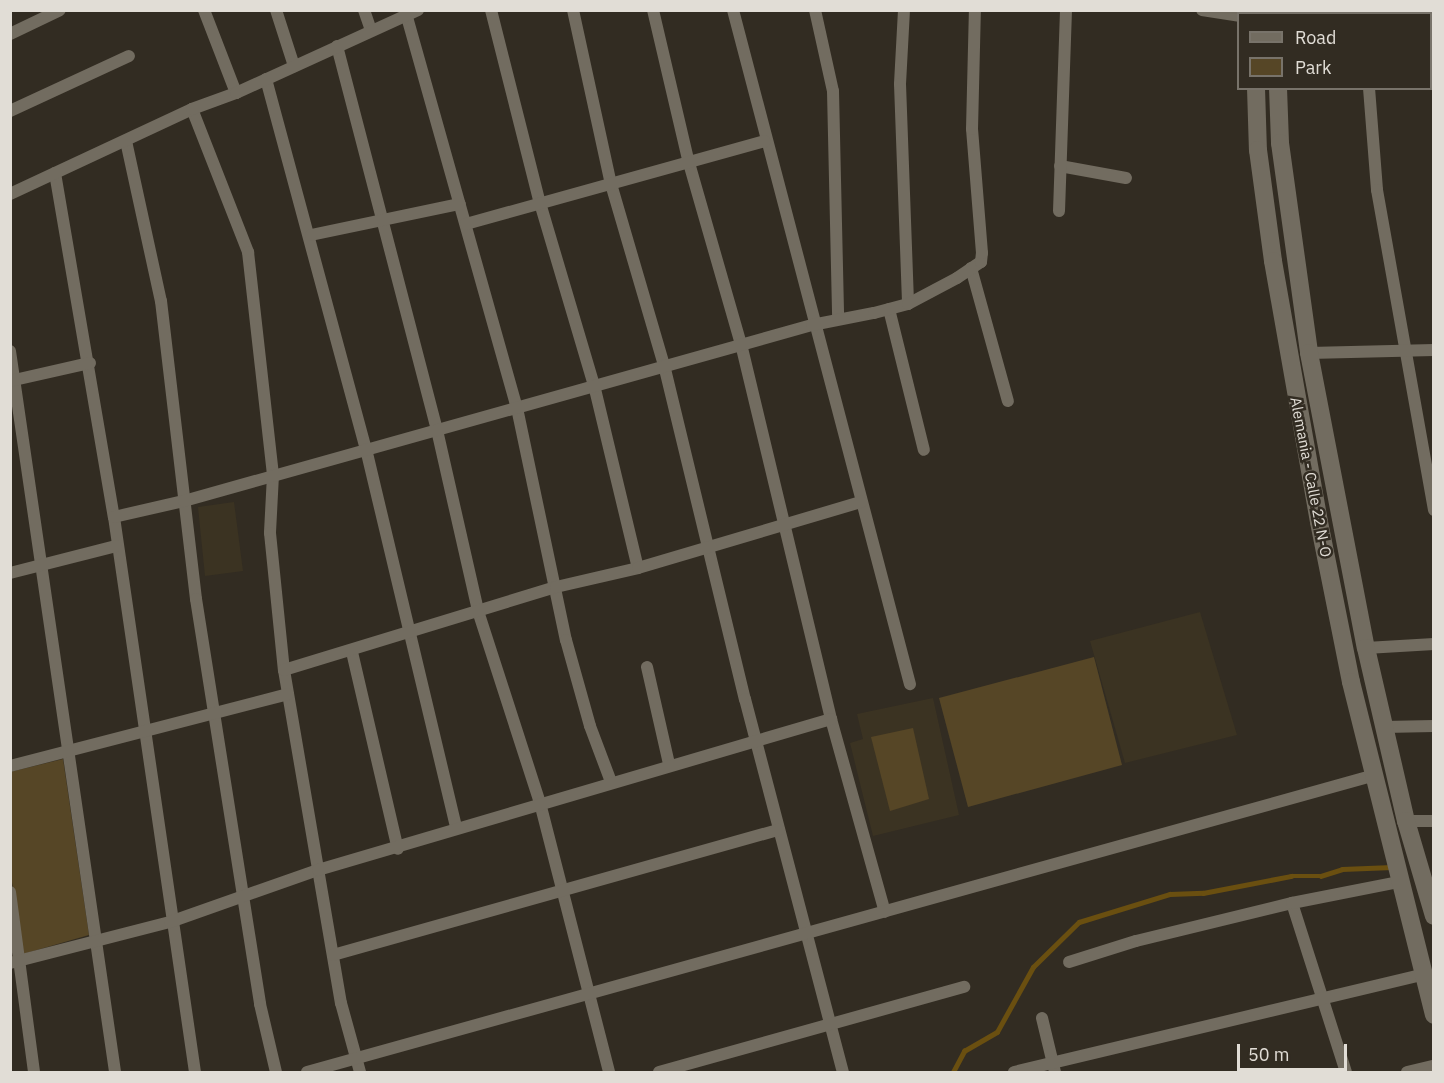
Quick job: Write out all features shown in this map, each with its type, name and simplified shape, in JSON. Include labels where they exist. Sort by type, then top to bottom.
[{"type":"street","points":[[10,34],[60,10]]},
{"type":"street","points":[[204,10],[236,93]]},
{"type":"street","points":[[276,10],[294,66]]},
{"type":"street","points":[[364,10],[371,30]]},
{"type":"street","points":[[491,10],[540,203],[594,385],[638,568]]},
{"type":"street","points":[[573,10],[611,184],[664,365],[779,830],[843,1072]]},
{"type":"street","points":[[653,10],[689,163],[741,344],[831,719],[885,912]]},
{"type":"street","points":[[733,10],[813,325],[910,684]]},
{"type":"street","points":[[815,10],[832,91],[838,319]]},
{"type":"street","points":[[904,10],[900,96],[908,303]]},
{"type":"street","points":[[114,517],[184,501],[741,344],[838,319],[890,309],[908,303],[971,268],[981,262],[982,253],[972,129],[975,10]]},
{"type":"street","points":[[1059,211],[1066,10]]},
{"type":"street","points":[[1202,10],[1237,16]]},
{"type":"street","points":[[10,194],[192,109],[236,93],[371,30],[412,14],[465,224],[517,408],[556,587],[590,726],[610,782]]},
{"type":"street","points":[[338,46],[437,430],[478,611],[540,803],[609,1072]]},
{"type":"street","points":[[10,111],[129,56]]},
{"type":"street","points":[[266,79],[311,235],[366,449],[407,633],[456,828]]},
{"type":"street","name":"Alemania - Calle 22 N-O","points":[[1256,90],[1258,150],[1293,382],[1351,682],[1375,775],[1396,873],[1434,1015]]},
{"type":"street","name":"Alemania - Calle 22 N-O","points":[[1278,90],[1280,143],[1309,353],[1366,648],[1406,821],[1434,916]]},
{"type":"street","points":[[1369,90],[1377,190],[1403,350],[1434,510]]},
{"type":"street","points":[[192,109],[248,252],[273,475],[270,533],[284,670],[341,1003],[360,1072]]},
{"type":"street","points":[[126,141],[161,301],[184,501],[215,713],[245,894],[260,1004],[276,1072]]},
{"type":"street","points":[[465,224],[765,141]]},
{"type":"street","points":[[1060,166],[1126,178]]},
{"type":"street","points":[[55,173],[90,363],[114,517],[116,546],[170,922],[195,1072]]},
{"type":"street","points":[[311,235],[383,222],[460,204]]},
{"type":"street","points":[[971,268],[1008,400]]},
{"type":"street","points":[[890,309],[924,450]]},
{"type":"street","points":[[1309,353],[1434,350]]},
{"type":"street","points":[[10,351],[70,750],[115,1072]]},
{"type":"street","points":[[14,381],[90,363]]},
{"type":"street","points":[[284,670],[352,652],[556,587],[638,568],[861,502]]},
{"type":"street","points":[[10,573],[116,546]]},
{"type":"street","points":[[1366,648],[1434,644]]},
{"type":"street","points":[[352,652],[398,849]]},
{"type":"street","points":[[647,667],[669,764]]},
{"type":"street","points":[[10,766],[142,729],[288,694]]},
{"type":"street","points":[[14,962],[95,939],[170,922],[318,870],[398,849],[456,828],[669,764],[831,719]]},
{"type":"street","points":[[1384,727],[1434,726]]},
{"type":"street","points":[[307,1072],[588,997],[1375,775]]},
{"type":"street","points":[[1406,821],[1434,821]]},
{"type":"street","points":[[333,955],[779,830]]},
{"type":"street","points":[[1069,962],[1136,941],[1292,903],[1396,873]]},
{"type":"street","points":[[10,892],[14,962],[34,1072]]},
{"type":"street","points":[[1292,903],[1346,1072]]},
{"type":"street","points":[[1014,1072],[1054,1067],[1422,975]]},
{"type":"street","points":[[659,1072],[964,987]]},
{"type":"street","points":[[1042,1018],[1054,1067]]},
{"type":"street","points":[[1407,1072],[1434,1066]]},
{"type":"shaded area","points":[[234,502],[243,571],[205,576],[198,507]]},
{"type":"shaded area","points":[[1200,612],[1237,735],[1125,763],[1090,641]]},
{"type":"shaded area","points":[[933,698],[959,815],[873,836],[850,743],[863,739],[857,714]]},
{"type":"green space","points":[[1094,657],[1122,765],[968,807],[939,698]]},
{"type":"green space","points":[[913,728],[929,799],[890,811],[871,737]]},
{"type":"green space","points":[[63,759],[89,935],[23,954],[11,876],[10,772]]},
{"type":"waterway","points":[[953,1072],[964,1051],[997,1032],[1033,967],[1079,922],[1170,894],[1203,893],[1291,876],[1321,876],[1342,869],[1392,867]]}]
